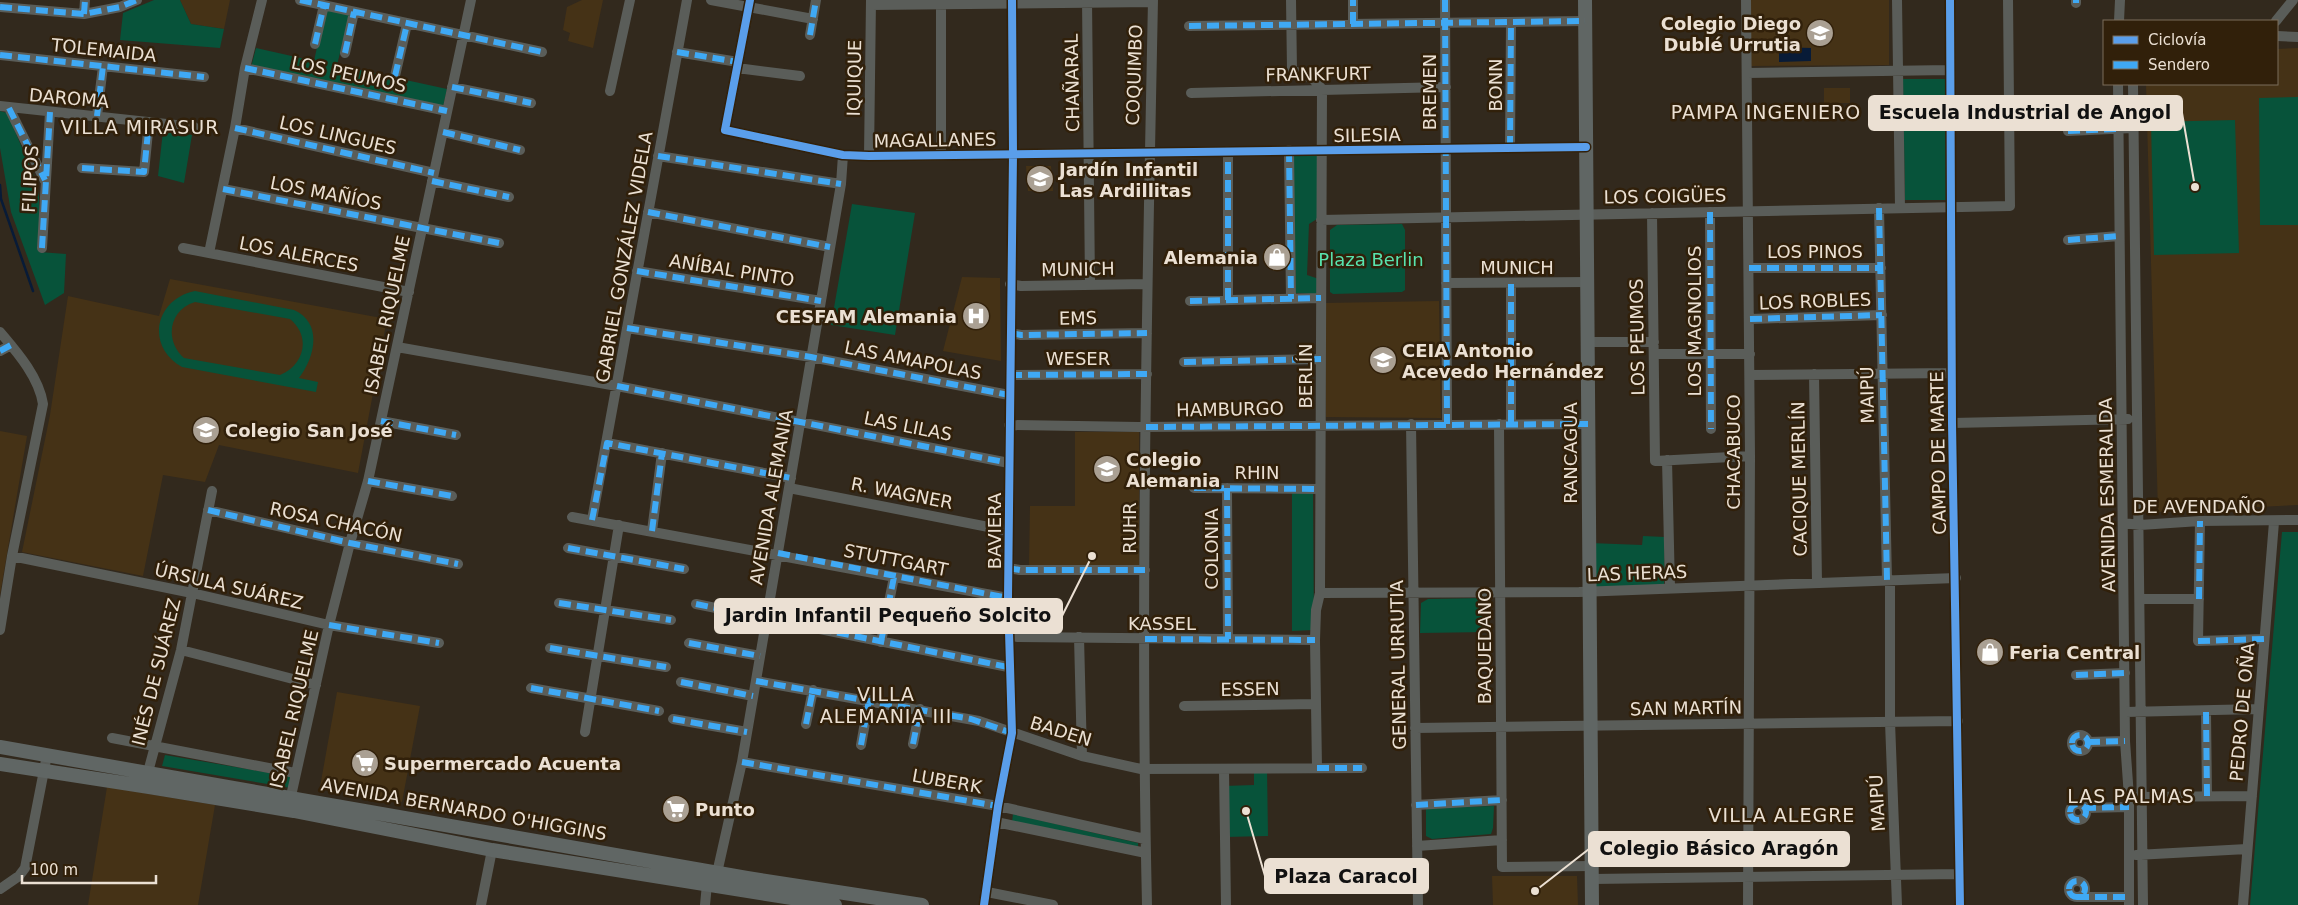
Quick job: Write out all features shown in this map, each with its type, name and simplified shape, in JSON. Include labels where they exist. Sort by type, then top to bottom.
[{"type":"main road","name":"RANCAGUA","points":[[1585,0],[1592,905]]},
{"type":"main road","name":"AVENIDA BERNARDO O'HIGGINS","points":[[0,747],[195,781],[492,850],[834,905]]},
{"type":"main road","name":"AVENIDA BERNARDO O'HIGGINS","points":[[0,764],[149,787],[456,827],[717,873],[848,899],[922,905]]},
{"type":"main road","points":[[149,787],[163,780],[184,783],[195,781]]},
{"type":"main road","points":[[456,827],[460,832],[486,836],[490,841],[492,850]]},
{"type":"main road","points":[[492,850],[500,842],[508,840],[548,847],[555,844]]},
{"type":"street","points":[[84,14],[85,0]]},
{"type":"street","points":[[0,7],[84,14],[120,7],[136,0]]},
{"type":"street","points":[[209,253],[235,128],[245,68],[262,0]]},
{"type":"street","points":[[300,0],[542,52]]},
{"type":"street","name":"ISABEL RIQUELME","points":[[289,804],[329,625],[368,481],[471,0]]},
{"type":"street","points":[[610,90],[630,0]]},
{"type":"street","name":"GABRIEL GONZÁLEZ VIDELA","points":[[592,520],[687,0]]},
{"type":"street","points":[[711,0],[750,4],[813,19]]},
{"type":"street","points":[[810,35],[816,0]]},
{"type":"street","points":[[1291,0],[1292,70],[1313,79],[1322,89]]},
{"type":"street","points":[[1353,0],[1353,24]]},
{"type":"street","name":"BREMEN","points":[[1445,0],[1447,424]]},
{"type":"street","name":"CHACABUCO","points":[[1746,0],[1750,319],[1748,905]]},
{"type":"street","points":[[1898,0],[1900,208]]},
{"type":"street","name":"CAMPO DE MARTE","points":[[1950,0],[1952,423],[1960,905]]},
{"type":"street","name":"LOS COIGÜES","points":[[1322,220],[2010,206],[2008,0]]},
{"type":"street","points":[[2119,20],[2120,0]]},
{"type":"street","points":[[2277,20],[2293,0]]},
{"type":"street","name":"BAVIERA","points":[[984,905],[998,806],[1012,732],[1008,667],[1008,568],[1013,154],[1012,1]]},
{"type":"street","name":"CHAÑARAL","points":[[1087,1],[1090,285]]},
{"type":"street","points":[[871,2],[1153,1]]},
{"type":"street","name":"COQUIMBO","points":[[1148,152],[1153,1]]},
{"type":"street","name":"IQUIQUE","points":[[869,156],[871,2]]},
{"type":"street","points":[[940,2],[940,155]]},
{"type":"street","points":[[738,65],[750,4]]},
{"type":"street","points":[[315,44],[324,5]]},
{"type":"street","points":[[345,53],[354,12]]},
{"type":"street","points":[[1189,26],[1585,21]]},
{"type":"street","name":"BONN","points":[[1510,148],[1511,22]]},
{"type":"street","points":[[395,76],[407,24]]},
{"type":"street","points":[[2278,36],[2298,38]]},
{"type":"street","points":[[677,52],[800,76]]},
{"type":"street","name":"TOLEMAIDA","points":[[0,54],[204,78]]},
{"type":"street","name":"MAGALLANES","points":[[738,65],[725,130],[843,156],[1148,152]]},
{"type":"street","points":[[97,116],[103,66]]},
{"type":"street","name":"LOS PEUMOS","points":[[245,68],[447,111]]},
{"type":"street","points":[[1747,73],[1950,70]]},
{"type":"street","name":"AVENIDA ESMERALDA","points":[[2118,85],[2125,741],[2129,802],[2129,901]]},
{"type":"street","name":"AVENIDA ESMERALDA","points":[[2133,85],[2132,128],[2140,525],[2142,905]]},
{"type":"street","points":[[452,87],[531,103]]},
{"type":"street","name":"FRANKFURT","points":[[1191,93],[1446,87]]},
{"type":"street","name":"BERLÍN","points":[[1317,768],[1315,640],[1316,610],[1320,593],[1322,89]]},
{"type":"street","points":[[4,107],[46,182]]},
{"type":"street","name":"DAROMA","points":[[4,107],[194,127]]},
{"type":"street","name":"FILIPOS","points":[[42,248],[50,112]]},
{"type":"street","points":[[82,168],[144,172],[149,122]]},
{"type":"street","name":"LOS LINGUES","points":[[235,128],[509,197]]},
{"type":"street","points":[[2068,131],[2132,128]]},
{"type":"street","points":[[443,132],[520,150]]},
{"type":"street","name":"SILESIA","points":[[1148,152],[1586,147]]},
{"type":"street","points":[[1289,150],[1291,298]]},
{"type":"street","points":[[1228,151],[1228,300]]},
{"type":"street","name":"RUHR","points":[[1147,905],[1145,840],[1145,570],[1148,152]]},
{"type":"street","points":[[658,156],[841,184]]},
{"type":"street","name":"AVENIDA ALEMANIA","points":[[717,873],[742,762],[841,184],[843,156]]},
{"type":"street","name":"LOS MAÑÍOS","points":[[223,189],[499,243]]},
{"type":"street","name":"MAIPÚ","points":[[1879,208],[1890,722],[1897,905]]},
{"type":"street","points":[[648,212],[830,247]]},
{"type":"street","name":"LOS MAGNOLIOS","points":[[1710,212],[1711,429]]},
{"type":"street","name":"LOS PEUMOS","points":[[1652,213],[1655,461],[1667,460]]},
{"type":"street","points":[[2068,240],[2119,236]]},
{"type":"street","name":"LOS ALERCES","points":[[183,248],[409,292]]},
{"type":"street","name":"LOS PINOS","points":[[1749,268],[1881,268]]},
{"type":"street","name":"ANÍBAL PINTO","points":[[637,271],[821,301]]},
{"type":"street","name":"MUNICH","points":[[1446,283],[1587,282]]},
{"type":"street","name":"MUNICH","points":[[1010,284],[1021,286],[1147,284]]},
{"type":"street","points":[[1511,284],[1511,424]]},
{"type":"street","points":[[1190,301],[1321,298]]},
{"type":"street","name":"LOS ROBLES","points":[[1750,319],[1882,315]]},
{"type":"street","name":"LAS AMAPOLAS","points":[[627,328],[811,357],[1009,395]]},
{"type":"street","points":[[0,332],[36,383],[42,394],[43,404],[12,556],[0,630]]},
{"type":"street","name":"EMS","points":[[1010,333],[1021,335],[1147,333]]},
{"type":"street","points":[[1588,342],[1654,342]]},
{"type":"street","points":[[0,351],[11,345]]},
{"type":"street","name":"LAS LILAS","points":[[397,347],[617,386],[1009,463]]},
{"type":"street","points":[[1654,354],[1750,354]]},
{"type":"street","points":[[1184,362],[1321,358]]},
{"type":"street","points":[[1750,375],[1952,373]]},
{"type":"street","name":"WESER","points":[[1010,374],[1147,374]]},
{"type":"street","name":"CACIQUE MERLÍN","points":[[1814,374],[1817,583]]},
{"type":"street","points":[[1952,423],[2137,418]]},
{"type":"street","points":[[381,421],[456,435]]},
{"type":"street","name":"HAMBURGO","points":[[1009,425],[1146,427],[1321,424],[1588,424]]},
{"type":"street","name":"GENERAL URRUTIA","points":[[1411,424],[1418,905]]},
{"type":"street","name":"BAQUEDANO","points":[[1499,424],[1502,867],[1592,873]]},
{"type":"street","name":"R. WAGNER","points":[[607,443],[1009,530]]},
{"type":"street","points":[[652,531],[662,454]]},
{"type":"street","points":[[1670,588],[1667,460],[1750,456]]},
{"type":"street","points":[[368,481],[452,496]]},
{"type":"street","name":"RHIN","points":[[1194,488],[1320,489]]},
{"type":"street","name":"COLONIA","points":[[1227,488],[1228,639]]},
{"type":"street","name":"INÉS DE SUÁREZ","points":[[148,772],[181,650],[212,491]]},
{"type":"street","name":"ROSA CHACÓN","points":[[208,510],[458,564]]},
{"type":"street","name":"STUTTGART","points":[[572,517],[778,553],[1008,598]]},
{"type":"street","name":"DE AVENDAÑO","points":[[2123,523],[2140,525],[2200,521],[2274,522],[2298,520]]},
{"type":"street","points":[[2200,521],[2198,641],[2264,639]]},
{"type":"street","name":"PEDRO DE OÑA","points":[[2243,905],[2274,522]]},
{"type":"street","points":[[586,732],[619,525]]},
{"type":"street","points":[[568,548],[684,569]]},
{"type":"street","name":"ÚRSULA SUÁREZ","points":[[12,556],[192,593],[329,625],[439,643]]},
{"type":"street","points":[[1008,568],[1020,570],[1145,570]]},
{"type":"street","points":[[881,642],[894,577]]},
{"type":"street","name":"LAS HERAS","points":[[1320,593],[1590,591],[1956,578]]},
{"type":"street","points":[[2124,589],[2140,595],[2199,599]]},
{"type":"street","points":[[558,603],[671,620]]},
{"type":"street","points":[[696,604],[1008,667]]},
{"type":"street","points":[[2124,612],[2140,613]]},
{"type":"street","name":"KASSEL","points":[[1009,635],[1018,637],[1145,640],[1315,640]]},
{"type":"street","points":[[1079,637],[1082,756]]},
{"type":"street","points":[[689,643],[760,656]]},
{"type":"street","points":[[550,648],[666,667]]},
{"type":"street","points":[[181,650],[316,685]]},
{"type":"street","points":[[2076,674],[2125,673]]},
{"type":"street","name":"BADEN","points":[[756,681],[920,709],[978,721],[1082,756],[1146,770],[1362,768]]},
{"type":"street","points":[[681,682],[753,696]]},
{"type":"street","points":[[531,688],[658,710]]},
{"type":"street","points":[[806,724],[813,690]]},
{"type":"street","points":[[861,745],[869,700]]},
{"type":"street","name":"ESSEN","points":[[1184,706],[1316,704]]},
{"type":"street","points":[[913,744],[920,709]]},
{"type":"street","points":[[2125,712],[2206,712],[2259,709]]},
{"type":"street","points":[[2206,712],[2207,796]]},
{"type":"street","points":[[673,719],[747,732]]},
{"type":"street","name":"SAN MARTÍN","points":[[1415,728],[1958,721]]},
{"type":"street","points":[[112,738],[295,773]]},
{"type":"street","points":[[2088,742],[2125,741]]},
{"type":"street","points":[[0,888],[19,876],[25,868],[47,755]]},
{"type":"street","name":"LUBERK","points":[[742,762],[998,806],[1145,840]]},
{"type":"street","points":[[1224,770],[1226,905]]},
{"type":"street","points":[[2084,808],[2129,802],[2142,797],[2252,796]]},
{"type":"street","points":[[1416,805],[1502,800]]},
{"type":"street","points":[[996,822],[1146,853]]},
{"type":"street","points":[[1417,846],[1502,840]]},
{"type":"street","points":[[2129,855],[2247,849]]},
{"type":"street","points":[[481,905],[492,850]]},
{"type":"street","points":[[704,905],[707,884],[717,873]]},
{"type":"street","points":[[1592,873],[1747,878],[1960,874]]},
{"type":"street","points":[[986,892],[1053,905]]},
{"type":"street","points":[[2077,897],[2129,901]]},
{"type":"shaded area","points":[[180,0],[230,0],[224,29],[191,24]]},
{"type":"shaded area","points":[[582,0],[603,0],[593,48],[568,41],[570,33],[563,30],[567,7]]},
{"type":"shaded area","name":"Colegio Diego Dublé Urrutia","points":[[1750,0],[1889,0],[1889,65],[1751,66]]},
{"type":"shaded area","points":[[2298,48],[2298,505],[2158,512],[2146,85],[2278,85],[2278,49]]},
{"type":"shaded area","points":[[1824,88],[1850,88],[1850,103],[1824,103]]},
{"type":"shaded area","name":"Jardín Infantil Las Ardillitas","points":[[1026,166],[1051,166],[1053,191],[1028,191]]},
{"type":"shaded area","name":"CESFAM Alemania","points":[[962,277],[1000,278],[1001,361],[943,351]]},
{"type":"shaded area","name":"Colegio San José","points":[[170,279],[387,319],[358,473],[219,445],[205,482],[163,475],[143,576],[22,552],[50,415],[68,296],[159,316]]},
{"type":"shaded area","name":"CEIA Antonio Acevedo Hernández","points":[[1439,301],[1441,418],[1326,417],[1325,303]]},
{"type":"shaded area","points":[[0,431],[27,436],[0,595]]},
{"type":"shaded area","name":"Colegio Alemania","points":[[1075,432],[1139,432],[1139,567],[1029,567],[1030,506],[1075,506]]},
{"type":"shaded area","points":[[337,692],[420,706],[402,802],[320,787]]},
{"type":"shaded area","points":[[107,787],[215,805],[198,905],[88,905]]},
{"type":"shaded area","points":[[1492,876],[1577,876],[1578,905],[1493,905]]},
{"type":"green space","points":[[154,0],[180,0],[191,24],[224,29],[220,48],[120,40],[123,13]]},
{"type":"green space","points":[[325,10],[351,15],[342,53],[340,53],[337,65],[447,89],[443,107],[251,67],[256,48],[314,61]]},
{"type":"green space","points":[[1903,79],[1946,79],[1946,200],[1905,200]]},
{"type":"green space","points":[[2298,97],[2298,225],[2260,225],[2259,98]]},
{"type":"green space","points":[[0,111],[7,113],[36,180],[39,197],[39,252],[66,254],[64,293],[45,305],[11,212],[0,148]]},
{"type":"green space","points":[[2235,120],[2239,253],[2154,255],[2151,122]]},
{"type":"green space","points":[[163,131],[192,135],[184,183],[158,176]]},
{"type":"green space","points":[[1292,154],[1317,154],[1320,217],[1309,224],[1307,275],[1319,279],[1319,294],[1296,293]]},
{"type":"green space","points":[[852,204],[915,213],[895,335],[831,325]]},
{"type":"green space","name":"Plaza Berlin","points":[[1402,224],[1405,230],[1405,290],[1402,292],[1333,294],[1330,292],[1330,230],[1337,225]]},
{"type":"green space","points":[[195,291],[294,310],[303,316],[313,332],[313,341],[309,360],[299,378],[318,382],[316,392],[182,367],[170,358],[159,336],[160,324],[164,313],[171,303],[181,296]],"holes":[[[195,302],[290,319],[297,326],[301,334],[302,350],[295,364],[280,375],[184,358],[178,351],[172,334],[175,318],[186,306]]]},
{"type":"green space","points":[[1313,491],[1314,630],[1292,631],[1292,492]]},
{"type":"green space","points":[[2282,532],[2298,532],[2298,905],[2250,905]]},
{"type":"green space","points":[[1643,536],[1665,537],[1664,586],[1590,589],[1590,543],[1642,545]]},
{"type":"green space","points":[[1484,598],[1489,602],[1488,632],[1420,633],[1421,603],[1428,599]]},
{"type":"green space","points":[[165,755],[294,777],[291,788],[162,766]]},
{"type":"green space","points":[[1267,769],[1268,836],[1225,837],[1224,786],[1254,785],[1254,770]]},
{"type":"green space","points":[[1494,806],[1491,834],[1432,839],[1426,836],[1426,808]]},
{"type":"green space","points":[[1013,814],[1138,843],[1138,850],[1012,822]]},
{"type":"water","points":[[1779,47],[1811,48],[1811,61],[1779,62]]},
{"type":"waterway","points":[[0,185],[1,199],[33,291]]},
{"type":"marked path","points":[[84,14],[85,0]]},
{"type":"marked path","points":[[0,7],[84,14],[120,7],[137,0]]},
{"type":"marked path","points":[[300,0],[542,52]]},
{"type":"marked path","points":[[810,35],[816,0]]},
{"type":"marked path","points":[[1353,0],[1353,24]]},
{"type":"marked path","points":[[1445,0],[1447,424]]},
{"type":"marked path","points":[[315,44],[324,5]]},
{"type":"marked path","points":[[345,53],[354,12]]},
{"type":"marked path","points":[[1189,26],[1585,21]]},
{"type":"marked path","points":[[1510,148],[1511,22]]},
{"type":"marked path","points":[[395,76],[407,24]]},
{"type":"marked path","points":[[677,52],[738,62]]},
{"type":"marked path","points":[[0,55],[204,77]]},
{"type":"marked path","points":[[97,116],[103,66]]},
{"type":"marked path","points":[[245,68],[447,111]]},
{"type":"marked path","points":[[452,87],[531,103]]},
{"type":"marked path","points":[[9,108],[45,180]]},
{"type":"marked path","points":[[42,248],[50,112]]},
{"type":"marked path","points":[[82,168],[144,172],[149,122]]},
{"type":"marked path","points":[[235,128],[434,173]]},
{"type":"marked path","points":[[2068,131],[2117,129]]},
{"type":"marked path","points":[[443,132],[520,150]]},
{"type":"marked path","points":[[1289,150],[1291,299]]},
{"type":"marked path","points":[[1228,151],[1228,300]]},
{"type":"marked path","points":[[658,156],[841,184]]},
{"type":"marked path","points":[[432,181],[509,197]]},
{"type":"marked path","points":[[223,189],[499,243]]},
{"type":"marked path","points":[[1879,208],[1887,580]]},
{"type":"marked path","points":[[648,212],[830,247]]},
{"type":"marked path","points":[[1710,212],[1711,429]]},
{"type":"marked path","points":[[2068,240],[2119,236]]},
{"type":"marked path","points":[[1749,268],[1881,268]]},
{"type":"marked path","points":[[637,271],[821,301]]},
{"type":"marked path","points":[[1511,284],[1511,424]]},
{"type":"marked path","points":[[1190,301],[1321,298]]},
{"type":"marked path","points":[[1750,319],[1882,315]]},
{"type":"marked path","points":[[627,328],[811,357],[1009,395]]},
{"type":"marked path","points":[[1011,333],[1021,335],[1147,333]]},
{"type":"marked path","points":[[0,351],[11,345]]},
{"type":"marked path","points":[[1184,362],[1321,359]]},
{"type":"marked path","points":[[1010,375],[1147,374]]},
{"type":"marked path","points":[[617,386],[1009,463]]},
{"type":"marked path","points":[[381,421],[456,435]]},
{"type":"marked path","points":[[1146,427],[1588,424]]},
{"type":"marked path","points":[[592,520],[607,443],[791,478]]},
{"type":"marked path","points":[[652,531],[662,453]]},
{"type":"marked path","points":[[368,481],[452,496]]},
{"type":"marked path","points":[[1194,488],[1320,489]]},
{"type":"marked path","points":[[1227,488],[1228,639]]},
{"type":"marked path","points":[[208,510],[350,543],[458,564]]},
{"type":"marked path","points":[[2199,599],[2200,521]]},
{"type":"marked path","points":[[568,548],[684,569]]},
{"type":"marked path","points":[[778,553],[1008,598]]},
{"type":"marked path","points":[[1008,568],[1020,570],[1145,570]]},
{"type":"marked path","points":[[881,642],[894,577]]},
{"type":"marked path","points":[[559,603],[671,620]]},
{"type":"marked path","points":[[696,604],[1008,667]]},
{"type":"marked path","points":[[329,625],[439,643]]},
{"type":"marked path","points":[[1145,639],[1315,640]]},
{"type":"marked path","points":[[2198,641],[2264,639]]},
{"type":"marked path","points":[[689,643],[760,656]]},
{"type":"marked path","points":[[550,648],[666,667]]},
{"type":"marked path","points":[[2076,675],[2125,673]]},
{"type":"marked path","points":[[756,681],[971,719],[1012,733]]},
{"type":"marked path","points":[[681,682],[753,696]]},
{"type":"marked path","points":[[531,688],[659,711]]},
{"type":"marked path","points":[[806,724],[813,690]]},
{"type":"marked path","points":[[861,745],[869,700]]},
{"type":"marked path","points":[[913,744],[920,709]]},
{"type":"marked path","points":[[2206,712],[2207,796]]},
{"type":"marked path","points":[[673,719],[747,732]]},
{"type":"marked path","points":[[2080,735],[2086,737],[2088,743],[2086,749],[2080,751],[2074,749],[2072,743],[2074,737],[2080,735]]},
{"type":"marked path","points":[[2088,742],[2125,741]]},
{"type":"marked path","points":[[742,762],[998,806]]},
{"type":"marked path","points":[[1317,768],[1362,768]]},
{"type":"marked path","points":[[1416,805],[1502,800]]},
{"type":"marked path","points":[[2078,804],[2086,812],[2078,820],[2070,812],[2078,804]]},
{"type":"marked path","points":[[2084,808],[2129,807]]},
{"type":"marked path","points":[[2077,881],[2083,883],[2085,889],[2083,895],[2077,897],[2071,895],[2069,889],[2071,883],[2077,881]]},
{"type":"marked path","points":[[2077,897],[2129,897]]},
{"type":"cycle path","points":[[750,0],[725,130],[843,155],[1586,147]]},
{"type":"cycle path","points":[[984,905],[998,806],[1012,733],[1008,598],[1013,154],[1012,0]]},
{"type":"cycle path","points":[[1950,0],[1952,423],[1960,905]]},
{"type":"place","name":"Colegio Diego Dublé Urrutia","points":[[1820,33]]},
{"type":"place","name":"Jardín Infantil Las Ardillitas","points":[[1040,179]]},
{"type":"place","name":"Escuela Industrial de Angol","points":[[2195,187]]},
{"type":"place","name":"Alemania","points":[[1277,257]]},
{"type":"place","name":"CESFAM Alemania","points":[[976,316]]},
{"type":"place","name":"CEIA Antonio Acevedo Hernández","points":[[1383,360]]},
{"type":"place","name":"Colegio San José","points":[[206,430]]},
{"type":"place","name":"Colegio Alemania","points":[[1107,469]]},
{"type":"place","name":"Jardin Infantil Pequeño Solcito","points":[[1092,556]]},
{"type":"place","name":"Feria Central","points":[[1990,652]]},
{"type":"place","name":"Supermercado Acuenta","points":[[365,763]]},
{"type":"place","name":"Punto","points":[[676,809]]},
{"type":"place","name":"Plaza Caracol","points":[[1246,811]]},
{"type":"place","name":"Colegio Básico Aragón","points":[[1535,891]]},
{"type":"district","name":"PAMPA INGENIERO","points":[[1766,112]]},
{"type":"district","name":"VILLA MIRASUR","points":[[140,127]]},
{"type":"district","name":"VILLA ALEMANIA III","points":[[886,705]]},
{"type":"district","name":"LAS PALMAS","points":[[2131,796]]},
{"type":"district","name":"VILLA ALEGRE","points":[[1782,815]]}]
